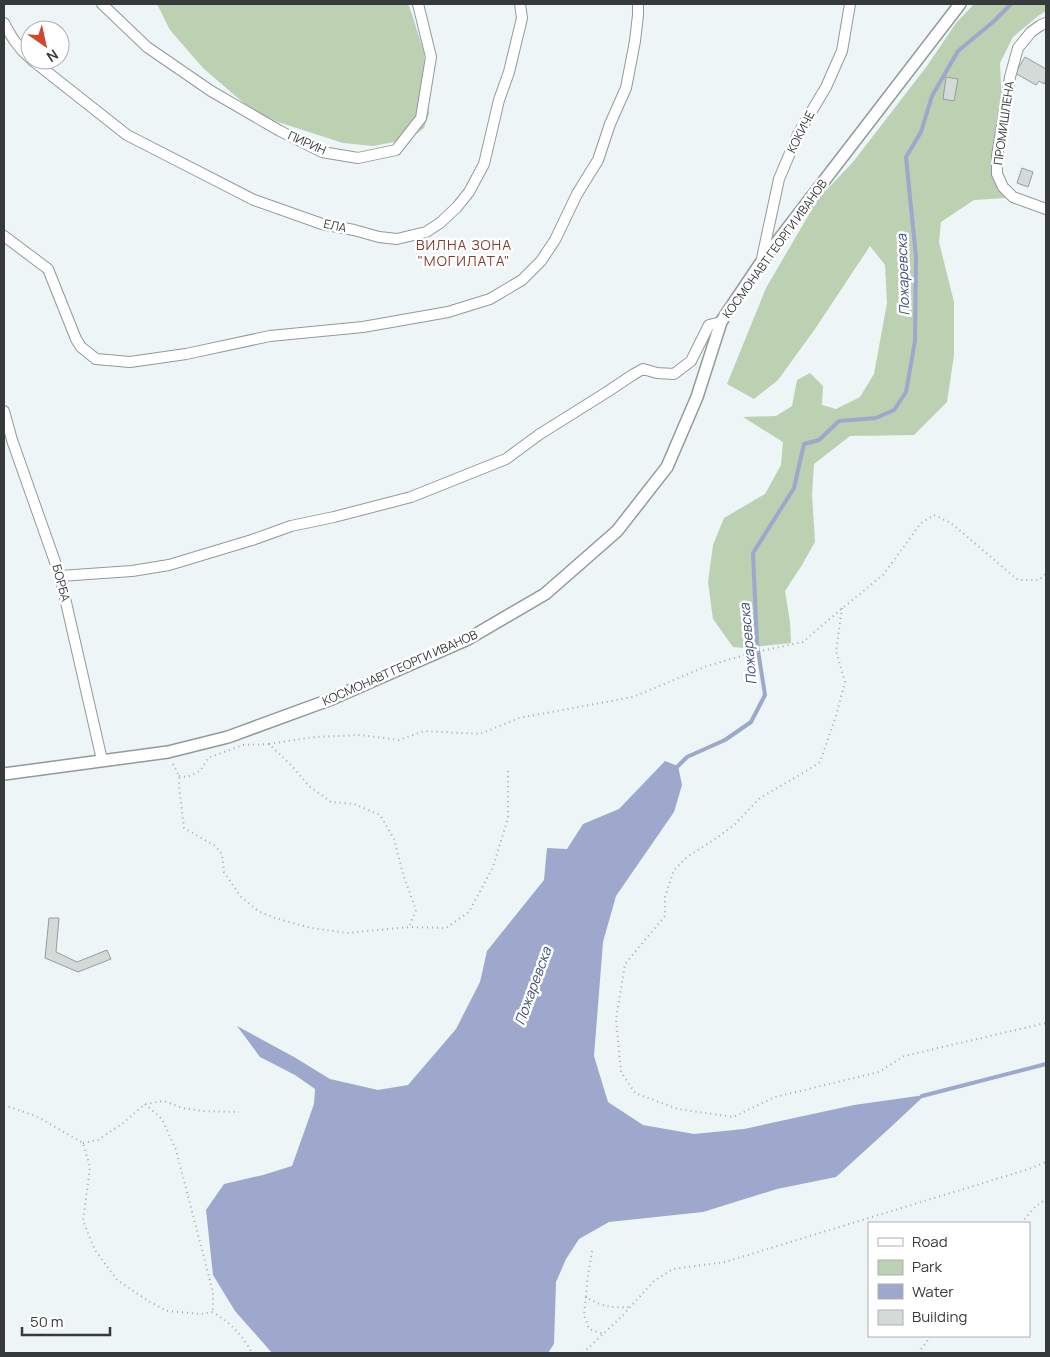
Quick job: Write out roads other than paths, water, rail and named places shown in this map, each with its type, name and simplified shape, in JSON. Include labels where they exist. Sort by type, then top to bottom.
[{"type":"street","name":"ПИРИН","points":[[102,4],[147,47],[210,91],[280,131],[322,152],[358,158],[396,150],[421,118],[431,57],[418,4]]},
{"type":"street","name":"ЕЛА","points":[[45,70],[127,134],[254,200],[322,224],[379,237],[397,239],[426,232],[440,223],[457,208],[469,192],[484,164],[499,100],[509,72],[522,18],[520,4]]},
{"type":"street","points":[[4,236],[48,268],[76,339],[81,347],[96,359],[130,362],[186,354],[270,336],[362,327],[448,312],[490,299],[522,280],[541,261],[555,240],[577,194],[598,160],[610,124],[626,88],[635,41],[638,4]]},
{"type":"street","name":"КОКИЧЕ","points":[[760,264],[779,179],[798,134],[826,87],[842,51],[850,4]]},
{"type":"street","name":"КОСМОНАВТ ГЕОРГИ ИВАНОВ","points":[[4,774],[168,752],[228,738],[328,700],[468,639],[545,594],[617,531],[667,467],[697,397],[721,322],[760,264],[960,4]]},
{"type":"street","name":"ЕЛА","points":[[4,23],[20,49]]},
{"type":"street","name":"ПРОМИШЛЕНА","points":[[1046,23],[1032,32],[1018,48],[1010,78],[997,156],[997,174],[1003,187],[1013,197],[1046,209]]},
{"type":"street","points":[[60,576],[132,571],[169,565],[291,526],[411,497],[506,459],[540,434],[643,369],[657,373],[674,374],[690,361],[709,325],[721,322]]},
{"type":"street","name":"БОРБА","points":[[4,411],[12,440],[60,576],[102,760]]},
{"type":"water","points":[[665,761],[678,766],[682,785],[674,812],[616,896],[603,942],[594,1056],[608,1102],[643,1125],[694,1134],[744,1129],[854,1105],[925,1095],[836,1177],[777,1189],[703,1212],[609,1222],[579,1239],[566,1259],[556,1282],[554,1344],[548,1353],[272,1353],[235,1311],[213,1275],[206,1210],[224,1184],[292,1166],[314,1104],[315,1089],[295,1075],[260,1057],[237,1026],[330,1079],[378,1090],[408,1085],[456,1029],[480,982],[487,951],[544,880],[547,848],[567,849],[583,824],[619,809]]},
{"type":"waterway","name":"Пожаревска","points":[[674,770],[687,757],[725,740],[751,722],[765,695],[757,644],[753,553],[794,488],[804,444],[819,440],[839,421],[876,418],[894,410],[906,392],[915,341],[916,257],[906,157],[921,132],[932,96],[958,51],[993,22],[1011,4]]},
{"type":"waterway","points":[[922,1096],[1046,1064]]},
{"type":"district","name":"ВИЛНА ЗОНА \"МОГИЛАТА\"","points":[[464,254]]}]
